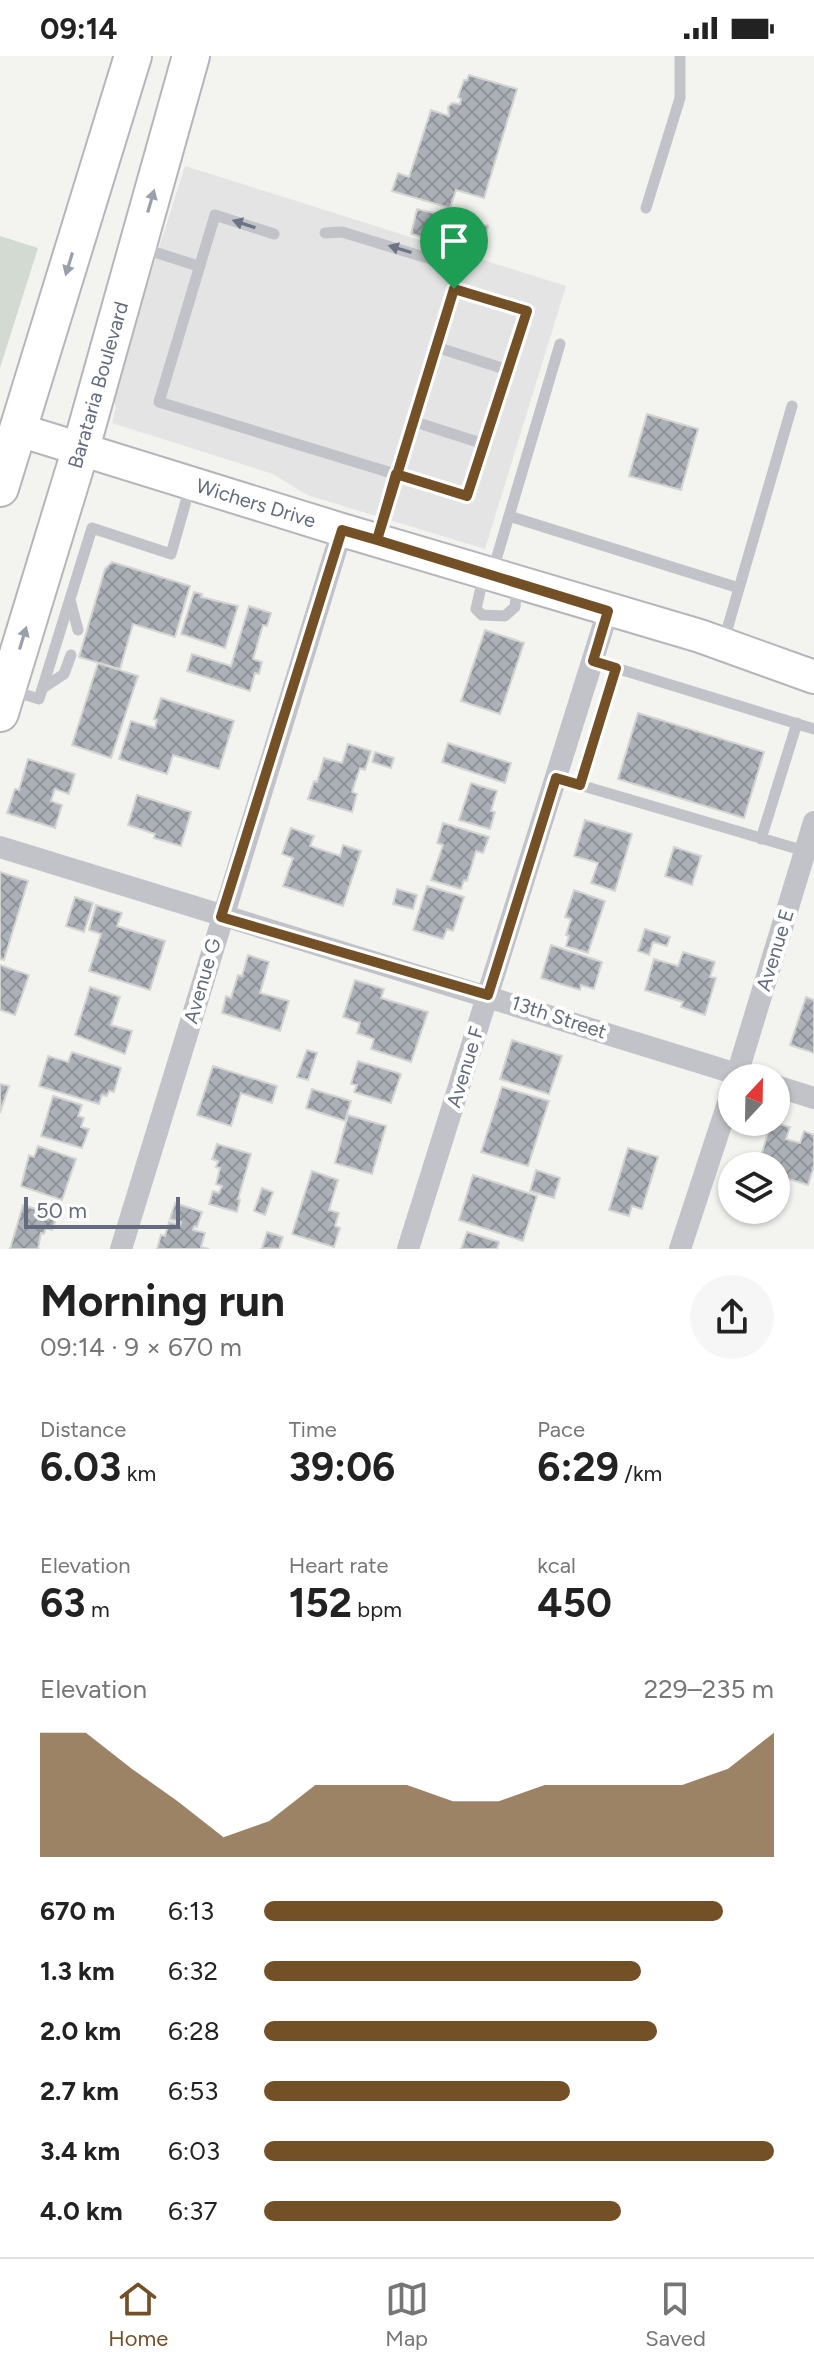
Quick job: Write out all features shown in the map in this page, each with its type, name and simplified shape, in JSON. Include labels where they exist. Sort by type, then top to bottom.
[{"type":"main road","points":[[0,488],[133,56]]},
{"type":"main road","name":"Barataria Boulevard","points":[[17,696],[81,448],[191,56]]},
{"type":"street","name":"Wichers Drive","points":[[19,430],[723,644],[814,677]]},
{"type":"street","name":"Avenue G","points":[[121,1249],[342,530]]},
{"type":"street","name":"Avenue F","points":[[408,1249],[608,611]]},
{"type":"street","name":"Avenue E","points":[[744,1064],[814,822]]},
{"type":"street","name":"13th Street","points":[[0,847],[221,917],[488,995],[718,1073]]},
{"type":"street","points":[[790,1090],[814,1098]]},
{"type":"street","name":"Avenue E","points":[[680,1249],[719,1136]]},
{"type":"lane","points":[[646,208],[680,98],[680,56]]},
{"type":"lane","points":[[274,234],[215,215],[159,402],[467,496],[527,311],[454,289]]},
{"type":"lane","points":[[325,233],[342,232],[447,264],[453,271],[454,289],[377,540]]},
{"type":"lane","points":[[138,247],[198,266]]},
{"type":"lane","points":[[498,577],[509,516],[560,344]]},
{"type":"lane","points":[[436,347],[508,370]]},
{"type":"lane","points":[[723,644],[792,406]]},
{"type":"lane","points":[[412,421],[484,444]]},
{"type":"lane","points":[[17,696],[70,600],[92,528],[171,554],[191,483]]},
{"type":"lane","points":[[509,516],[739,588]]},
{"type":"lane","points":[[70,600],[78,630]]},
{"type":"lane","points":[[17,696],[64,674],[71,655]]},
{"type":"lane","points":[[593,661],[814,729]]},
{"type":"lane","points":[[580,785],[616,668]]},
{"type":"lane","points":[[761,839],[797,723]]},
{"type":"lane","points":[[556,778],[805,851]]},
{"type":"shaded area","points":[[185,166],[566,286],[485,549],[307,495],[273,474],[112,423],[116,407],[112,395]]},
{"type":"shaded area","points":[[0,236],[38,248],[0,368]]},
{"type":"building","points":[[469,75],[517,89],[484,198],[456,190],[450,208],[392,191],[398,173],[409,177],[431,110],[449,116],[448,107],[452,103],[460,104],[458,97]]},
{"type":"building","points":[[417,209],[488,226],[482,252],[411,234]]},
{"type":"building","points":[[647,414],[698,429],[681,490],[629,476]]},
{"type":"building","points":[[112,562],[190,586],[175,637],[133,624],[120,669],[79,657],[105,569]]},
{"type":"building","points":[[194,592],[202,594],[201,597],[238,606],[225,648],[181,634]]},
{"type":"building","points":[[249,606],[271,613],[267,626],[263,625],[253,659],[262,662],[250,691],[187,671],[192,654],[231,666]]},
{"type":"building","points":[[485,630],[524,643],[500,714],[461,701]]},
{"type":"building","points":[[98,663],[138,676],[111,758],[72,745]]},
{"type":"building","points":[[161,698],[234,721],[219,769],[173,755],[167,774],[119,759],[131,721],[155,728],[157,720],[154,719]]},
{"type":"building","points":[[638,713],[764,752],[744,818],[618,779]]},
{"type":"building","points":[[448,743],[511,763],[505,783],[442,762]]},
{"type":"building","points":[[348,744],[371,751],[365,770],[360,768],[352,792],[357,794],[352,812],[308,799],[324,758],[342,763]]},
{"type":"building","points":[[375,752],[394,758],[391,768],[372,762]]},
{"type":"building","points":[[28,759],[75,774],[69,794],[55,789],[51,801],[62,805],[55,828],[7,813],[15,789],[19,790]]},
{"type":"building","points":[[471,783],[497,791],[490,829],[459,820]]},
{"type":"building","points":[[137,795],[191,812],[181,846],[154,838],[155,834],[128,825]]},
{"type":"building","points":[[585,820],[632,834],[615,891],[591,883],[598,863],[574,856]]},
{"type":"building","points":[[443,823],[489,837],[483,853],[476,851],[467,881],[464,880],[461,889],[431,880],[443,845],[437,843]]},
{"type":"building","points":[[291,828],[314,836],[310,846],[340,856],[343,845],[361,851],[343,906],[283,886],[293,858],[282,854]]},
{"type":"building","points":[[674,847],[701,856],[692,885],[665,876]]},
{"type":"building","points":[[0,872],[28,881],[4,960],[0,959]]},
{"type":"building","points":[[427,886],[464,897],[453,931],[447,929],[443,939],[413,930]]},
{"type":"building","points":[[397,889],[417,895],[413,909],[393,904]]},
{"type":"building","points":[[574,890],[605,901],[588,953],[566,946],[571,919],[565,917]]},
{"type":"building","points":[[75,897],[93,903],[84,932],[66,926]]},
{"type":"building","points":[[96,905],[122,913],[117,926],[165,941],[150,990],[89,971],[101,934],[89,930]]},
{"type":"building","points":[[645,929],[670,937],[667,946],[653,942],[649,955],[638,951]]},
{"type":"building","points":[[551,945],[602,962],[594,989],[581,985],[580,990],[541,978]]},
{"type":"building","points":[[683,952],[715,962],[710,977],[716,978],[705,1015],[681,1007],[683,1002],[645,990],[654,959],[678,966]]},
{"type":"building","points":[[248,955],[269,962],[260,993],[289,1001],[280,1031],[222,1013],[226,996],[231,998]]},
{"type":"building","points":[[0,965],[29,975],[15,1015],[0,1010]]},
{"type":"building","points":[[355,980],[384,989],[381,998],[428,1012],[411,1062],[371,1049],[374,1039],[357,1033],[360,1023],[343,1017]]},
{"type":"building","points":[[90,987],[120,997],[111,1025],[132,1031],[125,1054],[75,1035]]},
{"type":"building","points":[[806,997],[814,1000],[814,1053],[790,1045]]},
{"type":"building","points":[[512,1040],[562,1056],[549,1094],[500,1079]]},
{"type":"building","points":[[307,1050],[317,1053],[308,1080],[297,1077]]},
{"type":"building","points":[[72,1052],[121,1068],[114,1092],[102,1095],[99,1104],[39,1086],[48,1056],[68,1062]]},
{"type":"building","points":[[358,1061],[401,1074],[391,1103],[354,1092],[357,1085],[351,1084]]},
{"type":"building","points":[[213,1066],[277,1086],[272,1103],[241,1093],[231,1126],[197,1115]]},
{"type":"building","points":[[0,1084],[9,1086],[0,1113]]},
{"type":"building","points":[[502,1087],[549,1101],[528,1166],[481,1152]]},
{"type":"building","points":[[312,1089],[351,1101],[345,1121],[306,1108]]},
{"type":"building","points":[[53,1096],[82,1105],[78,1116],[84,1118],[81,1127],[89,1129],[82,1148],[41,1136]]},
{"type":"building","points":[[348,1115],[386,1126],[372,1174],[335,1163]]},
{"type":"building","points":[[804,1131],[814,1135],[814,1166],[808,1185],[790,1179],[790,1152],[762,1152],[767,1136],[787,1136],[786,1139],[800,1143]]},
{"type":"building","points":[[217,1144],[251,1154],[237,1212],[209,1204],[213,1191],[219,1193],[222,1186],[216,1184],[220,1168],[216,1167],[218,1161],[212,1159]]},
{"type":"building","points":[[38,1146],[76,1159],[62,1200],[21,1186],[29,1155],[34,1157]]},
{"type":"building","points":[[628,1148],[658,1157],[642,1209],[632,1206],[629,1216],[609,1210]]},
{"type":"building","points":[[536,1170],[560,1178],[554,1198],[530,1191]]},
{"type":"building","points":[[312,1171],[338,1180],[329,1210],[339,1213],[335,1226],[340,1228],[334,1247],[292,1234]]},
{"type":"building","points":[[473,1175],[537,1196],[523,1241],[459,1220]]},
{"type":"building","points":[[262,1188],[273,1192],[265,1215],[254,1211]]},
{"type":"building","points":[[175,1203],[202,1212],[193,1230],[205,1233],[201,1247],[209,1249],[157,1249],[169,1222],[180,1225],[181,1222],[170,1219]]},
{"type":"building","points":[[23,1205],[57,1216],[52,1230],[46,1228],[44,1234],[41,1233],[38,1249],[10,1249]]},
{"type":"building","points":[[267,1232],[283,1237],[279,1249],[262,1248]]},
{"type":"building","points":[[467,1232],[499,1242],[497,1249],[461,1249]]},
{"type":"route","points":[[454,289],[396,474],[377,540],[342,530],[221,917],[488,995],[556,778],[580,785],[616,668],[593,661],[608,611],[377,540],[396,474],[467,496],[527,311],[454,289]]}]
